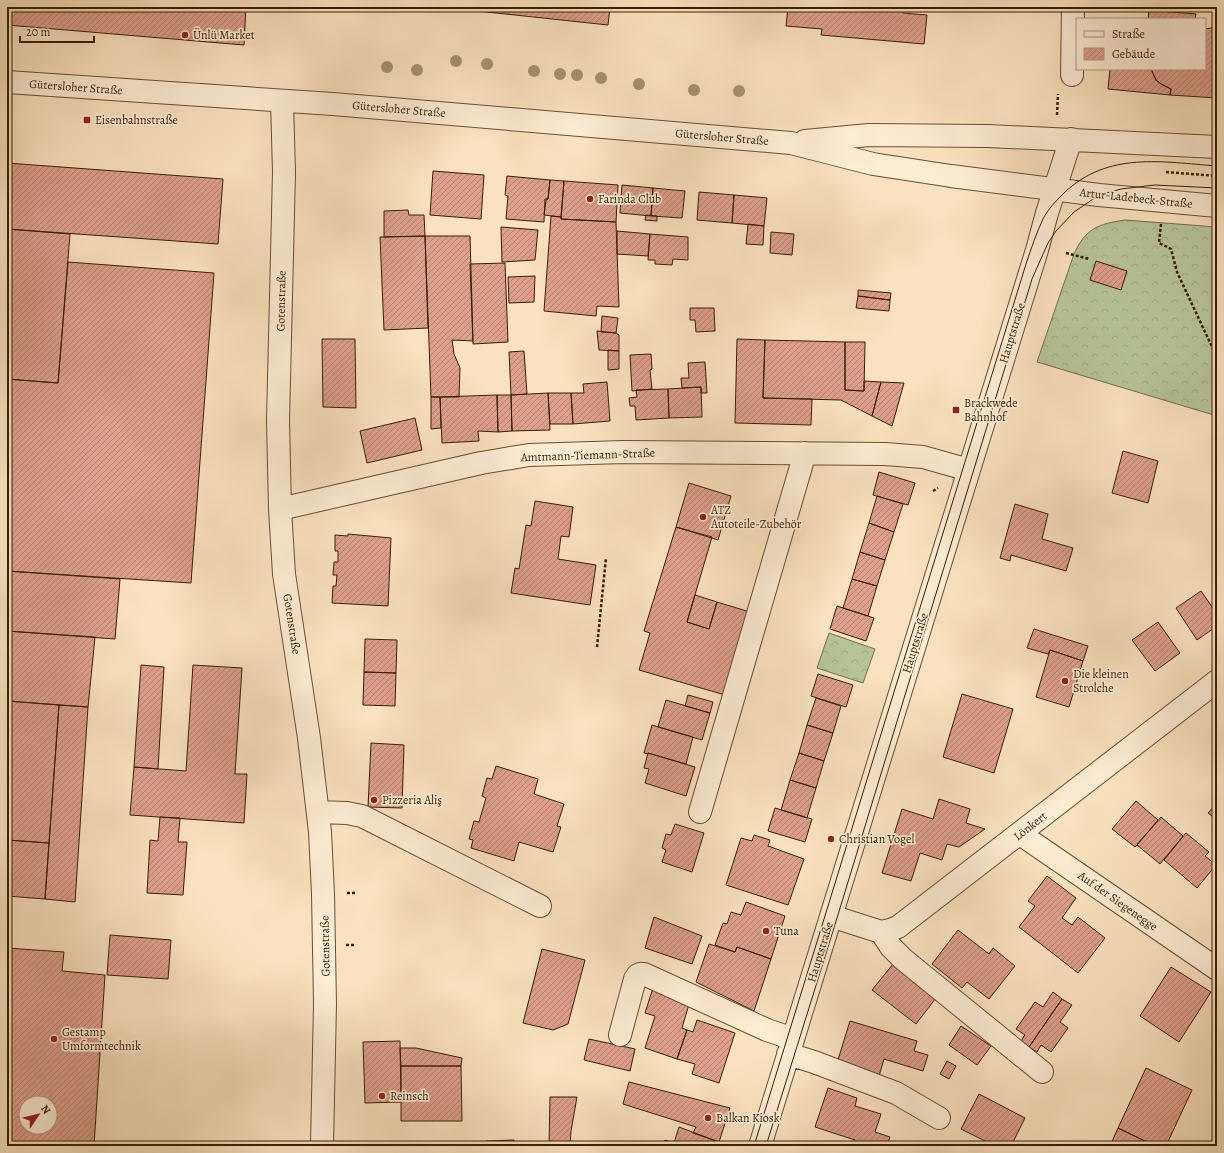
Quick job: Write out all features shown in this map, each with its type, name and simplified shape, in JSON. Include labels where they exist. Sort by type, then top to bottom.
[{"type":"street","points":[[1072,75],[1073,7]]},
{"type":"street","name":"Gütersloher Straße","points":[[7,82],[426,111],[792,143],[873,164],[951,176],[1055,189]]},
{"type":"street","name":"Gotenstraße","points":[[282,101],[284,172],[278,420],[280,510],[284,574],[309,738],[318,812],[324,894],[325,982],[322,1146]]},
{"type":"street","name":"Gütersloher Straße","points":[[792,143],[869,135],[988,136],[1070,139]]},
{"type":"street","points":[[1070,139],[1217,148]]},
{"type":"street","name":"Hauptstraße","points":[[760,1146],[1038,250],[1070,139]]},
{"type":"street","name":"Artur-Ladebeck-Straße","points":[[1055,189],[1099,195],[1217,206]]},
{"type":"street","name":"Amtmann-Tiemann-Straße","points":[[280,510],[473,464],[529,455],[623,452],[904,455],[932,459],[969,470]]},
{"type":"street","points":[[700,812],[805,453]]},
{"type":"street","name":"Lönkert","points":[[880,932],[898,927],[1217,681]]},
{"type":"street","points":[[318,812],[347,813],[362,816],[540,906]]},
{"type":"street","name":"Auf der Siegenegge","points":[[1020,834],[1217,969]]},
{"type":"street","points":[[831,916],[880,932],[891,947],[903,959],[1042,1072]]},
{"type":"street","points":[[620,1036],[635,979],[637,976],[644,974],[767,1030],[814,1062],[896,1093],[939,1118]]},
{"type":"path","points":[[1057,120],[1058,92]]},
{"type":"path","points":[[1166,172],[1217,176]]},
{"type":"path","points":[[1162,219],[1159,231],[1159,243],[1171,249],[1177,272],[1213,349],[1217,352]]},
{"type":"path","points":[[1066,253],[1089,259]]},
{"type":"path","points":[[597,647],[606,558]]},
{"type":"green space","points":[[1125,220],[1217,227],[1217,416],[1037,362],[1074,254],[1083,238],[1094,229],[1107,223]]},
{"type":"green space","points":[[829,633],[875,649],[863,683],[817,668]]},
{"type":"building","name":"Ünlü Market","points":[[7,7],[246,7],[244,45],[7,25]]},
{"type":"building","points":[[459,7],[610,7],[608,25],[459,9]]},
{"type":"building","points":[[788,7],[904,7],[903,13],[927,15],[924,44],[821,35],[822,29],[786,26]]},
{"type":"building","points":[[1149,10],[1196,14],[1195,18],[1148,18]]},
{"type":"building","points":[[1217,27],[1217,98],[1170,95],[1171,89],[1156,80],[1151,70],[1206,70],[1206,29]]},
{"type":"building","points":[[1110,70],[1151,70],[1156,80],[1171,89],[1170,95],[1108,89]]},
{"type":"building","points":[[7,163],[223,179],[218,244],[7,229]]},
{"type":"building","points":[[433,171],[484,175],[481,219],[430,215]]},
{"type":"building","points":[[507,176],[550,180],[548,199],[545,199],[544,222],[506,219],[508,196],[505,195]]},
{"type":"building","points":[[550,180],[564,181],[561,217],[544,215],[546,200],[548,199]]},
{"type":"building","name":"Farinda Club","points":[[564,181],[618,185],[616,222],[561,219]]},
{"type":"building","points":[[622,185],[653,188],[651,216],[620,213]]},
{"type":"building","points":[[653,188],[685,191],[682,218],[651,216]]},
{"type":"building","points":[[699,192],[734,195],[732,223],[697,220]]},
{"type":"building","points":[[734,195],[767,198],[764,226],[732,223]]},
{"type":"building","points":[[408,210],[409,215],[424,215],[425,236],[384,237],[384,211]]},
{"type":"building","points":[[646,215],[657,216],[657,221],[645,220]]},
{"type":"building","points":[[551,216],[561,217],[561,219],[616,222],[619,307],[597,306],[596,316],[544,311]]},
{"type":"building","points":[[748,224],[764,226],[763,245],[746,244]]},
{"type":"building","points":[[501,227],[538,230],[535,260],[502,262]]},
{"type":"building","points":[[7,229],[70,234],[58,383],[7,379]]},
{"type":"building","points":[[617,231],[650,234],[648,256],[617,254]]},
{"type":"building","points":[[771,232],[794,234],[792,255],[770,253]]},
{"type":"building","points":[[650,234],[688,237],[688,260],[673,259],[672,265],[655,264],[655,260],[648,260]]},
{"type":"building","points":[[425,236],[470,236],[473,341],[452,340],[454,354],[460,368],[459,397],[431,397]]},
{"type":"building","points":[[425,236],[428,328],[384,330],[380,237]]},
{"type":"building","points":[[1096,261],[1127,271],[1121,290],[1090,280]]},
{"type":"building","points":[[68,262],[214,273],[191,583],[7,571],[7,379],[58,383]]},
{"type":"building","points":[[505,263],[508,342],[473,344],[470,264]]},
{"type":"building","points":[[535,276],[534,302],[509,303],[508,277]]},
{"type":"building","points":[[858,290],[891,293],[890,300],[858,296]]},
{"type":"building","points":[[858,296],[890,300],[889,311],[856,308]]},
{"type":"building","points":[[690,308],[714,308],[715,331],[696,332],[695,320],[690,320]]},
{"type":"building","points":[[602,316],[618,318],[616,333],[601,332]]},
{"type":"building","points":[[597,331],[616,333],[619,335],[619,351],[599,350]]},
{"type":"building","points":[[322,339],[355,339],[356,408],[323,407]]},
{"type":"building","points":[[737,339],[765,340],[763,398],[812,399],[811,425],[735,423]]},
{"type":"building","points":[[765,340],[845,342],[845,390],[864,391],[864,381],[881,382],[872,416],[841,400],[763,398]]},
{"type":"building","points":[[845,342],[865,342],[864,391],[845,390]]},
{"type":"building","points":[[608,350],[619,351],[619,369],[608,370]]},
{"type":"building","points":[[524,351],[527,394],[511,395],[509,352]]},
{"type":"building","points":[[651,354],[652,369],[650,370],[652,389],[632,391],[630,355]]},
{"type":"building","points":[[705,362],[707,393],[701,393],[701,387],[682,388],[681,378],[689,378],[688,363]]},
{"type":"building","points":[[607,382],[610,421],[573,424],[571,393],[584,393],[583,384]]},
{"type":"building","points":[[881,382],[904,383],[892,426],[872,416]]},
{"type":"building","points":[[701,387],[702,417],[669,418],[668,389]]},
{"type":"building","points":[[668,389],[669,418],[636,420],[635,406],[630,406],[629,398],[637,397],[636,390]]},
{"type":"building","points":[[548,393],[571,393],[573,424],[550,424]]},
{"type":"building","points":[[548,393],[550,430],[512,431],[511,395]]},
{"type":"building","points":[[497,395],[511,395],[512,431],[498,432]]},
{"type":"building","points":[[497,395],[498,432],[478,431],[479,441],[442,443],[440,397]]},
{"type":"building","points":[[431,397],[440,397],[441,428],[431,429]]},
{"type":"building","points":[[415,418],[422,450],[367,463],[360,431]]},
{"type":"building","points":[[1123,451],[1158,461],[1148,503],[1112,493]]},
{"type":"building","points":[[879,472],[915,483],[908,505],[873,495]]},
{"type":"building","points":[[689,483],[731,496],[718,540],[676,527]]},
{"type":"building","points":[[877,496],[903,504],[894,532],[869,523]]},
{"type":"building","points":[[535,501],[573,507],[569,537],[561,536],[558,559],[596,565],[590,605],[511,593],[515,568],[519,569],[526,525],[531,526]]},
{"type":"building","points":[[1015,504],[1048,514],[1042,539],[1073,548],[1066,571],[1011,555],[1010,561],[1000,558]]},
{"type":"building","points":[[869,523],[894,532],[885,560],[860,552]]},
{"type":"building","points":[[676,527],[712,537],[687,622],[709,629],[717,602],[750,612],[725,695],[639,670],[650,633],[644,631]]},
{"type":"building","points":[[348,534],[391,538],[388,606],[332,603],[333,586],[336,586],[337,575],[333,575],[334,562],[338,562],[338,551],[335,551],[335,535],[348,536]]},
{"type":"building","points":[[860,552],[885,560],[877,586],[852,579]]},
{"type":"building","points":[[7,571],[120,579],[115,639],[7,631]]},
{"type":"building","points":[[852,579],[877,586],[868,616],[843,608]]},
{"type":"building","points":[[1201,591],[1217,614],[1217,626],[1197,640],[1176,608]]},
{"type":"building","points":[[695,595],[717,602],[709,629],[687,622]]},
{"type":"building","points":[[837,606],[874,618],[866,641],[830,629]]},
{"type":"building","points":[[1158,622],[1180,653],[1155,671],[1132,640]]},
{"type":"building","points":[[1034,629],[1088,646],[1083,661],[1050,650],[1048,654],[1027,648]]},
{"type":"building","points":[[7,631],[95,637],[88,707],[7,701]]},
{"type":"building","points":[[365,639],[397,640],[396,673],[364,672]]},
{"type":"building","points":[[1050,650],[1083,661],[1069,707],[1036,697]]},
{"type":"building","points":[[141,665],[164,667],[158,769],[134,767]]},
{"type":"building","points":[[193,665],[242,668],[235,774],[247,774],[244,823],[130,815],[134,767],[186,771]]},
{"type":"building","points":[[364,672],[396,673],[395,706],[363,705]]},
{"type":"building","points":[[818,674],[853,685],[846,707],[811,696]]},
{"type":"building","points":[[962,694],[1013,709],[994,773],[943,757]]},
{"type":"building","points":[[688,695],[713,702],[710,713],[685,706]]},
{"type":"building","points":[[816,698],[841,706],[833,733],[807,725]]},
{"type":"building","points":[[666,700],[710,713],[702,740],[658,727]]},
{"type":"building","points":[[7,701],[59,705],[49,843],[7,840]]},
{"type":"building","points":[[59,705],[88,707],[75,902],[45,899]]},
{"type":"building","points":[[652,725],[693,737],[686,764],[644,753]]},
{"type":"building","points":[[807,725],[833,733],[824,761],[799,753]]},
{"type":"building","points":[[371,743],[404,745],[402,808],[368,807]]},
{"type":"building","points":[[648,753],[695,767],[686,796],[645,783],[649,769],[644,768]]},
{"type":"building","points":[[799,753],[824,761],[816,788],[790,780]]},
{"type":"building","points":[[496,766],[538,779],[534,794],[564,804],[557,826],[561,827],[553,852],[519,842],[514,861],[471,848],[473,840],[469,839],[474,821],[479,822],[486,798],[482,796],[487,778],[492,779]]},
{"type":"building","points":[[790,780],[816,788],[807,818],[781,810]]},
{"type":"building","points":[[939,799],[970,809],[966,823],[985,829],[959,847],[947,844],[942,860],[920,853],[911,881],[882,873],[902,809],[933,819]]},
{"type":"building","points":[[1136,801],[1158,820],[1135,847],[1112,829]]},
{"type":"building","points":[[1217,803],[1217,820],[1208,813]]},
{"type":"building","points":[[775,808],[812,819],[805,842],[768,831]]},
{"type":"building","points":[[160,817],[180,818],[178,842],[187,842],[183,895],[147,893],[150,840],[158,841]]},
{"type":"building","points":[[1161,817],[1183,836],[1160,864],[1137,845]]},
{"type":"building","points":[[675,824],[704,833],[692,872],[662,862],[666,850],[662,848],[666,834],[671,835]]},
{"type":"building","points":[[1186,833],[1209,852],[1205,856],[1216,865],[1197,888],[1164,860]]},
{"type":"building","points":[[754,835],[770,840],[768,846],[804,859],[788,905],[726,885],[741,838],[752,841]]},
{"type":"building","points":[[7,840],[49,843],[45,899],[7,896]]},
{"type":"building","points":[[1047,876],[1076,898],[1062,918],[1072,925],[1078,917],[1105,938],[1078,973],[1019,927],[1035,906],[1028,901]]},
{"type":"building","points":[[746,902],[785,916],[771,959],[737,947],[735,952],[715,945],[723,923],[727,924],[731,912],[741,915]]},
{"type":"building","points":[[654,917],[702,936],[692,964],[645,948]]},
{"type":"building","points":[[958,930],[989,954],[993,948],[1015,966],[989,999],[967,982],[962,988],[932,964]]},
{"type":"building","points":[[110,935],[171,940],[168,979],[107,975]]},
{"type":"building","points":[[709,944],[735,952],[737,947],[771,959],[754,1011],[696,982]]},
{"type":"building","name":"Gestamp Umformtechnik","points":[[7,948],[64,952],[62,971],[105,975],[94,1146],[7,1146]]},
{"type":"building","points":[[542,949],[585,960],[568,1024],[553,1030],[523,1023]]},
{"type":"building","points":[[893,964],[936,998],[916,1024],[872,990]]},
{"type":"building","points":[[1171,967],[1211,992],[1179,1042],[1140,1016]]},
{"type":"building","points":[[653,988],[690,1001],[682,1028],[687,1030],[677,1059],[645,1048],[655,1016],[645,1013]]},
{"type":"building","points":[[1053,992],[1062,999],[1029,1047],[1021,1041],[1025,1035],[1016,1029],[1035,1002],[1043,1007]]},
{"type":"building","points":[[1062,999],[1072,1005],[1060,1022],[1068,1028],[1051,1052],[1041,1045],[1037,1052],[1029,1047]]},
{"type":"building","points":[[697,1020],[735,1033],[719,1083],[692,1074],[695,1064],[677,1059],[687,1030],[693,1032]]},
{"type":"building","points":[[850,1021],[917,1041],[914,1051],[928,1055],[923,1071],[884,1059],[879,1076],[837,1063]]},
{"type":"building","points":[[961,1026],[991,1046],[977,1065],[949,1045]]},
{"type":"building","points":[[589,1039],[635,1049],[630,1071],[584,1060]]},
{"type":"building","points":[[400,1041],[401,1102],[365,1103],[363,1042]]},
{"type":"building","points":[[400,1048],[416,1048],[462,1058],[461,1066],[401,1066]]},
{"type":"building","points":[[947,1061],[956,1066],[949,1079],[940,1074]]},
{"type":"building","points":[[401,1066],[461,1066],[462,1121],[401,1121]]},
{"type":"building","points":[[1146,1068],[1192,1090],[1166,1146],[1155,1146],[1118,1128]]},
{"type":"building","points":[[629,1082],[730,1108],[719,1142],[693,1133],[696,1127],[623,1104]]},
{"type":"building","points":[[828,1088],[857,1098],[855,1106],[881,1114],[875,1132],[890,1137],[887,1146],[854,1146],[855,1140],[815,1127]]},
{"type":"building","points":[[979,1094],[1025,1118],[1011,1146],[995,1146],[961,1129]]},
{"type":"building","points":[[550,1097],[577,1097],[570,1146],[549,1146]]},
{"type":"building","points":[[679,1127],[719,1142],[718,1146],[663,1146],[665,1140],[674,1143]]},
{"type":"building","points":[[1118,1128],[1155,1146],[1110,1146]]},
{"type":"building","points":[[514,1140],[514,1146],[486,1146],[486,1141]]},
{"type":"tram line","points":[[754,1146],[1026,264],[1043,219],[1050,208],[1064,193],[1081,180],[1099,170],[1136,162],[1217,166]]},
{"type":"tram line","points":[[766,1146],[1032,279],[1048,243],[1056,231],[1074,212],[1099,195],[1121,189],[1155,185],[1217,188]]},
{"type":"place","name":"Ünlü Market","points":[[185,35]]},
{"type":"place","name":"Eisenbahnstraße","points":[[87,120]]},
{"type":"place","name":"Farinda Club","points":[[590,199]]},
{"type":"place","name":"Brackwede Bahnhof","points":[[956,410]]},
{"type":"place","name":"ATZ Autoteile-Zubehör","points":[[703,517]]},
{"type":"place","name":"Die kleinen Strolche","points":[[1065,681]]},
{"type":"place","name":"Pizzeria Aliş","points":[[374,800]]},
{"type":"place","name":"Christian Vogel","points":[[831,839]]},
{"type":"place","name":"Tuna","points":[[766,931]]},
{"type":"place","name":"Gestamp Umformtechnik","points":[[54,1039]]},
{"type":"place","name":"Reinsch","points":[[382,1096]]},
{"type":"place","name":"Balkan Kiosk","points":[[708,1118]]}]
